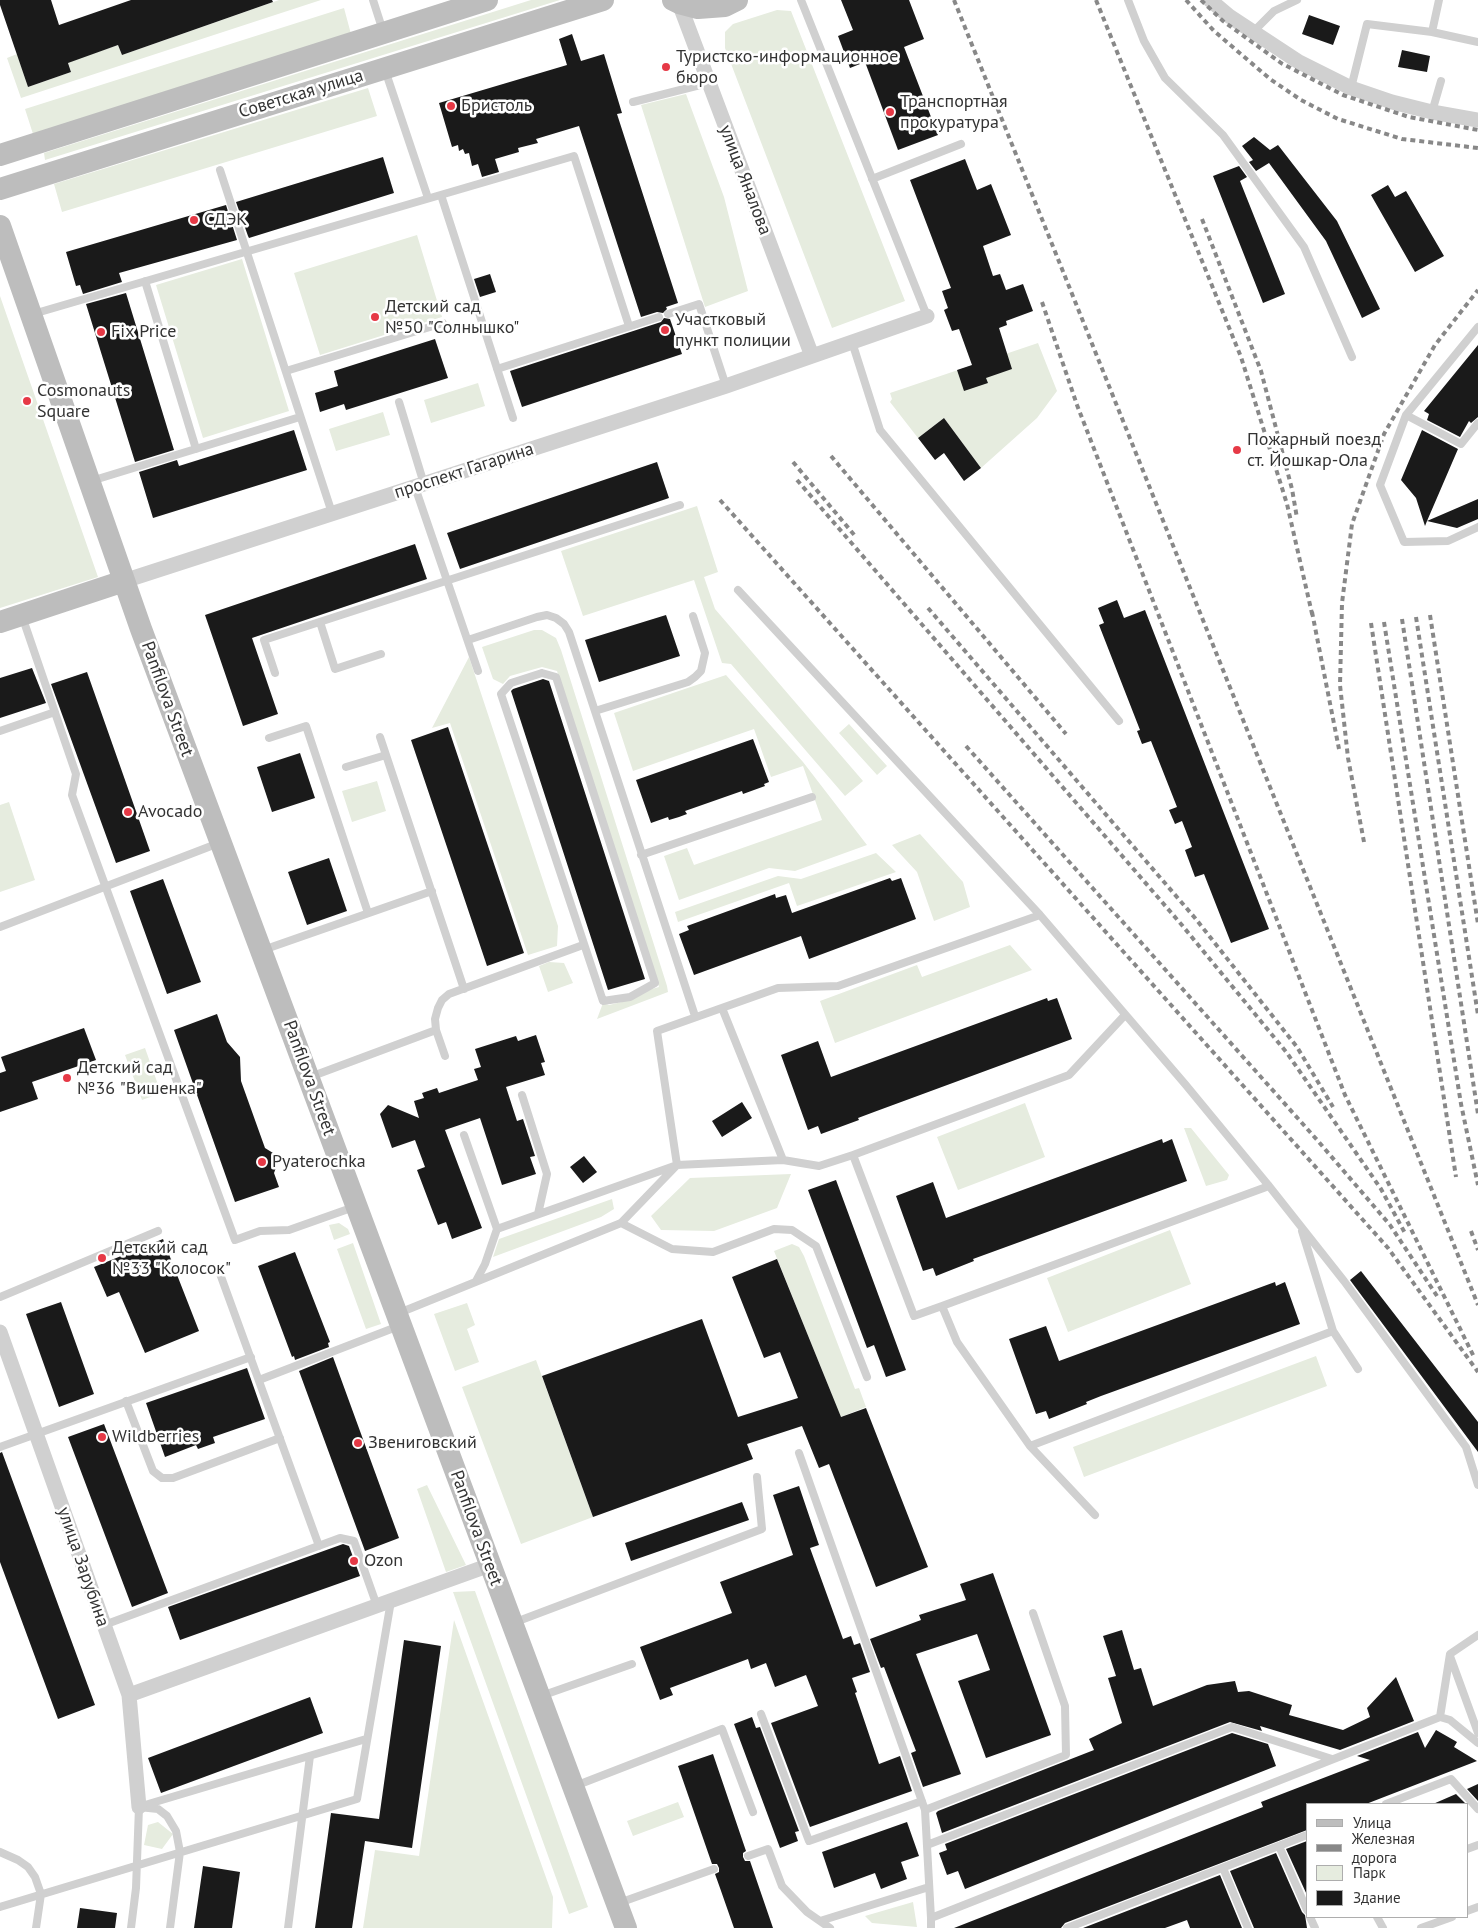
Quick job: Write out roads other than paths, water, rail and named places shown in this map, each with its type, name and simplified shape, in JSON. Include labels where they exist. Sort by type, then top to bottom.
[{"type":"main road","name":"Советская улица","points":[[0,155],[487,0]]},
{"type":"main road","name":"Советская улица","points":[[0,189],[603,0]]},
{"type":"main road","points":[[676,2],[698,8],[715,8],[725,6],[737,0]]},
{"type":"main road","name":"Panfilova Street","points":[[0,226],[124,581],[626,1928]]},
{"type":"main road","name":"проспект Гагарина","points":[[0,622],[124,581]]},
{"type":"main road","points":[[613,1928],[617,1904]]},
{"type":"main road","points":[[617,1904],[636,1928]]},
{"type":"street","points":[[1210,0],[1226,14],[1300,62],[1351,88],[1432,112],[1478,120]]},
{"type":"street","name":"улица Яналова","points":[[676,2],[812,356]]},
{"type":"street","name":"проспект Гагарина","points":[[124,581],[726,386],[927,316]]},
{"type":"street","name":"улица Зарубина","points":[[0,1332],[129,1695],[139,1807]]},
{"type":"street","points":[[129,1695],[490,1565]]},
{"type":"lane","points":[[373,0],[384,33]]},
{"type":"lane","points":[[801,0],[927,316]]},
{"type":"lane","points":[[1128,0],[1144,41],[1165,78],[1224,135],[1304,247],[1352,357]]},
{"type":"lane","points":[[1253,32],[1274,11],[1297,0]]},
{"type":"lane","points":[[1432,32],[1439,0]]},
{"type":"lane","points":[[1351,88],[1367,24],[1432,32],[1478,42]]},
{"type":"lane","points":[[384,68],[428,198]]},
{"type":"lane","points":[[1432,112],[1442,81]]},
{"type":"lane","points":[[633,102],[708,83]]},
{"type":"lane","points":[[872,178],[961,144]]},
{"type":"lane","points":[[31,315],[574,156],[629,326]]},
{"type":"lane","points":[[220,170],[332,513]]},
{"type":"lane","points":[[440,195],[513,418]]},
{"type":"lane","points":[[145,281],[196,449]]},
{"type":"lane","points":[[668,314],[699,304],[726,386]]},
{"type":"lane","points":[[497,369],[659,317]]},
{"type":"lane","points":[[286,371],[443,323]]},
{"type":"lane","points":[[1478,327],[1406,415],[1380,485],[1404,542],[1448,540],[1478,527]]},
{"type":"lane","points":[[852,342],[880,430],[1119,721]]},
{"type":"lane","points":[[399,402],[420,486],[478,671]]},
{"type":"lane","points":[[1406,415],[1460,444],[1478,423]]},
{"type":"lane","points":[[89,482],[300,417]]},
{"type":"lane","points":[[275,673],[264,640],[680,505]]},
{"type":"lane","points":[[738,590],[1040,915],[1269,1186],[1344,1281],[1466,1447],[1478,1485]]},
{"type":"lane","points":[[22,615],[76,774],[72,795],[235,1240],[260,1231],[289,1230],[356,1206]]},
{"type":"lane","points":[[468,640],[547,615],[556,618],[564,624],[569,632],[641,855],[696,1016]]},
{"type":"lane","points":[[595,711],[688,682],[695,677],[701,671],[705,653],[693,616]]},
{"type":"lane","points":[[320,622],[334,669],[380,654]]},
{"type":"lane","points":[[542,673],[556,677],[655,983],[630,997],[603,1000],[583,945],[501,694],[511,683],[542,673]]},
{"type":"lane","points":[[0,731],[55,712]]},
{"type":"lane","points":[[270,738],[306,726],[368,913]]},
{"type":"lane","points":[[380,737],[464,989]]},
{"type":"lane","points":[[346,767],[386,755]]},
{"type":"lane","points":[[641,855],[812,796]]},
{"type":"lane","points":[[0,927],[220,842]]},
{"type":"lane","points":[[261,951],[432,891]]},
{"type":"lane","points":[[677,1165],[657,1031],[778,988],[838,986],[1040,915]]},
{"type":"lane","points":[[445,1056],[436,1030],[435,1019],[442,1000],[449,994],[583,945]]},
{"type":"lane","points":[[722,1008],[783,1160]]},
{"type":"lane","points":[[497,1229],[677,1165],[783,1160],[819,1166],[853,1156],[1068,1075],[1125,1015]]},
{"type":"lane","points":[[308,1078],[436,1030]]},
{"type":"lane","points":[[522,1096],[547,1174],[538,1214]]},
{"type":"lane","points":[[464,1135],[497,1229],[485,1264],[476,1281]]},
{"type":"lane","points":[[853,1156],[914,1316],[1269,1186]]},
{"type":"lane","points":[[259,1380],[398,1319],[476,1281],[621,1223],[677,1165]]},
{"type":"lane","points":[[621,1223],[672,1249],[713,1252],[774,1229],[792,1230],[816,1246],[867,1377]]},
{"type":"lane","points":[[1300,1226],[1333,1331],[1358,1369]]},
{"type":"lane","points":[[0,1297],[158,1231]]},
{"type":"lane","points":[[219,1271],[319,1546]]},
{"type":"lane","points":[[942,1306],[956,1342],[1030,1446],[1095,1515]]},
{"type":"lane","points":[[1030,1446],[1333,1331]]},
{"type":"lane","points":[[0,1446],[251,1357]]},
{"type":"lane","points":[[126,1401],[153,1471],[162,1478],[173,1478],[280,1438]]},
{"type":"lane","points":[[799,1453],[925,1810],[931,1928]]},
{"type":"lane","points":[[512,1624],[762,1529],[757,1477]]},
{"type":"lane","points":[[0,1906],[357,1799],[384,1603],[354,1541],[348,1538],[340,1538],[104,1625]]},
{"type":"lane","points":[[925,1810],[1066,1754],[1065,1706],[1033,1613]]},
{"type":"lane","points":[[1440,1717],[1450,1654],[1478,1635]]},
{"type":"lane","points":[[1450,1654],[1478,1733]]},
{"type":"lane","points":[[539,1696],[632,1664]]},
{"type":"lane","points":[[761,1714],[809,1841],[922,1801]]},
{"type":"lane","points":[[931,1918],[1440,1717],[1450,1720],[1478,1742]]},
{"type":"lane","points":[[927,1845],[1232,1726],[1332,1759]]},
{"type":"lane","points":[[573,1786],[722,1729],[753,1812]]},
{"type":"lane","points":[[139,1807],[366,1739]]},
{"type":"lane","points":[[288,1928],[310,1756]]},
{"type":"lane","points":[[1389,1803],[1451,1779],[1478,1809]]},
{"type":"lane","points":[[139,1807],[158,1808],[168,1816],[176,1832],[180,1852],[170,1928]]},
{"type":"lane","points":[[131,1928],[137,1865],[139,1807]]},
{"type":"lane","points":[[1067,1928],[1306,1835]]},
{"type":"lane","points":[[1279,1846],[1306,1908]]},
{"type":"lane","points":[[748,1856],[768,1849],[782,1886],[807,1912],[830,1928]]},
{"type":"lane","points":[[0,1852],[18,1860],[28,1867],[36,1877],[41,1894],[36,1928]]},
{"type":"lane","points":[[1223,1868],[1248,1928]]},
{"type":"lane","points":[[617,1904],[714,1869]]},
{"type":"lane","points":[[820,1921],[928,1887]]},
{"type":"lane","points":[[1421,1928],[1449,1918]]},
{"type":"railway","points":[[954,0],[1478,1305]]},
{"type":"railway","points":[[1096,0],[1241,357],[1287,504],[1313,618]]},
{"type":"railway","points":[[1186,0],[1214,31],[1270,79],[1301,100],[1338,119],[1402,139],[1478,148]]},
{"type":"railway","points":[[1201,0],[1223,21],[1281,63],[1343,95],[1409,117],[1478,130]]},
{"type":"railway","points":[[1202,219],[1261,371],[1292,489],[1297,518]]},
{"type":"railway","points":[[1364,842],[1348,758],[1340,685],[1342,603],[1352,524],[1384,434],[1435,345],[1478,290]]},
{"type":"railway","points":[[1042,302],[1077,405],[1345,1095],[1474,1357]]},
{"type":"railway","points":[[831,456],[1066,734]]},
{"type":"railway","points":[[793,462],[856,537]]},
{"type":"railway","points":[[797,480],[1181,924],[1287,1053],[1381,1189],[1406,1235]]},
{"type":"railway","points":[[720,500],[1388,1248],[1478,1372]]},
{"type":"railway","points":[[928,608],[1195,918],[1297,1047],[1333,1107]]},
{"type":"railway","points":[[1312,612],[1339,749]]},
{"type":"railway","points":[[1430,615],[1478,924]]},
{"type":"railway","points":[[1416,617],[1478,1015]]},
{"type":"railway","points":[[1402,619],[1478,1114]]},
{"type":"railway","points":[[1384,622],[1461,1104],[1478,1185]]},
{"type":"railway","points":[[1371,623],[1456,1177]]},
{"type":"railway","points":[[966,746],[1318,1141],[1390,1225],[1437,1296]]},
{"type":"railway","points":[[1471,1231],[1478,1250]]},
{"type":"place","name":"Туристско-информационное бюро","points":[[666,67]]},
{"type":"place","name":"Бристоль","points":[[451,106]]},
{"type":"place","name":"Транспортная прокуратура","points":[[890,112]]},
{"type":"place","name":"СДЭК","points":[[194,220]]},
{"type":"place","name":"Детский сад №50 \"Солнышко\"","points":[[375,317]]},
{"type":"place","name":"Участковый пункт полиции","points":[[665,330]]},
{"type":"place","name":"Fix Price","points":[[101,332]]},
{"type":"place","name":"Cosmonauts Square","points":[[27,401]]},
{"type":"place","name":"Пожарный поезд ст. Йошкар-Ола","points":[[1237,450]]},
{"type":"place","name":"Avocado","points":[[128,812]]},
{"type":"place","name":"Детский сад №36 \"Вишенка\"","points":[[67,1078]]},
{"type":"place","name":"Pyaterochka","points":[[262,1162]]},
{"type":"place","name":"Детский сад №33 \"Колосок\"","points":[[102,1258]]},
{"type":"place","name":"Wildberries","points":[[102,1437]]},
{"type":"place","name":"Звениговский","points":[[358,1443]]},
{"type":"place","name":"Ozon","points":[[354,1561]]}]
